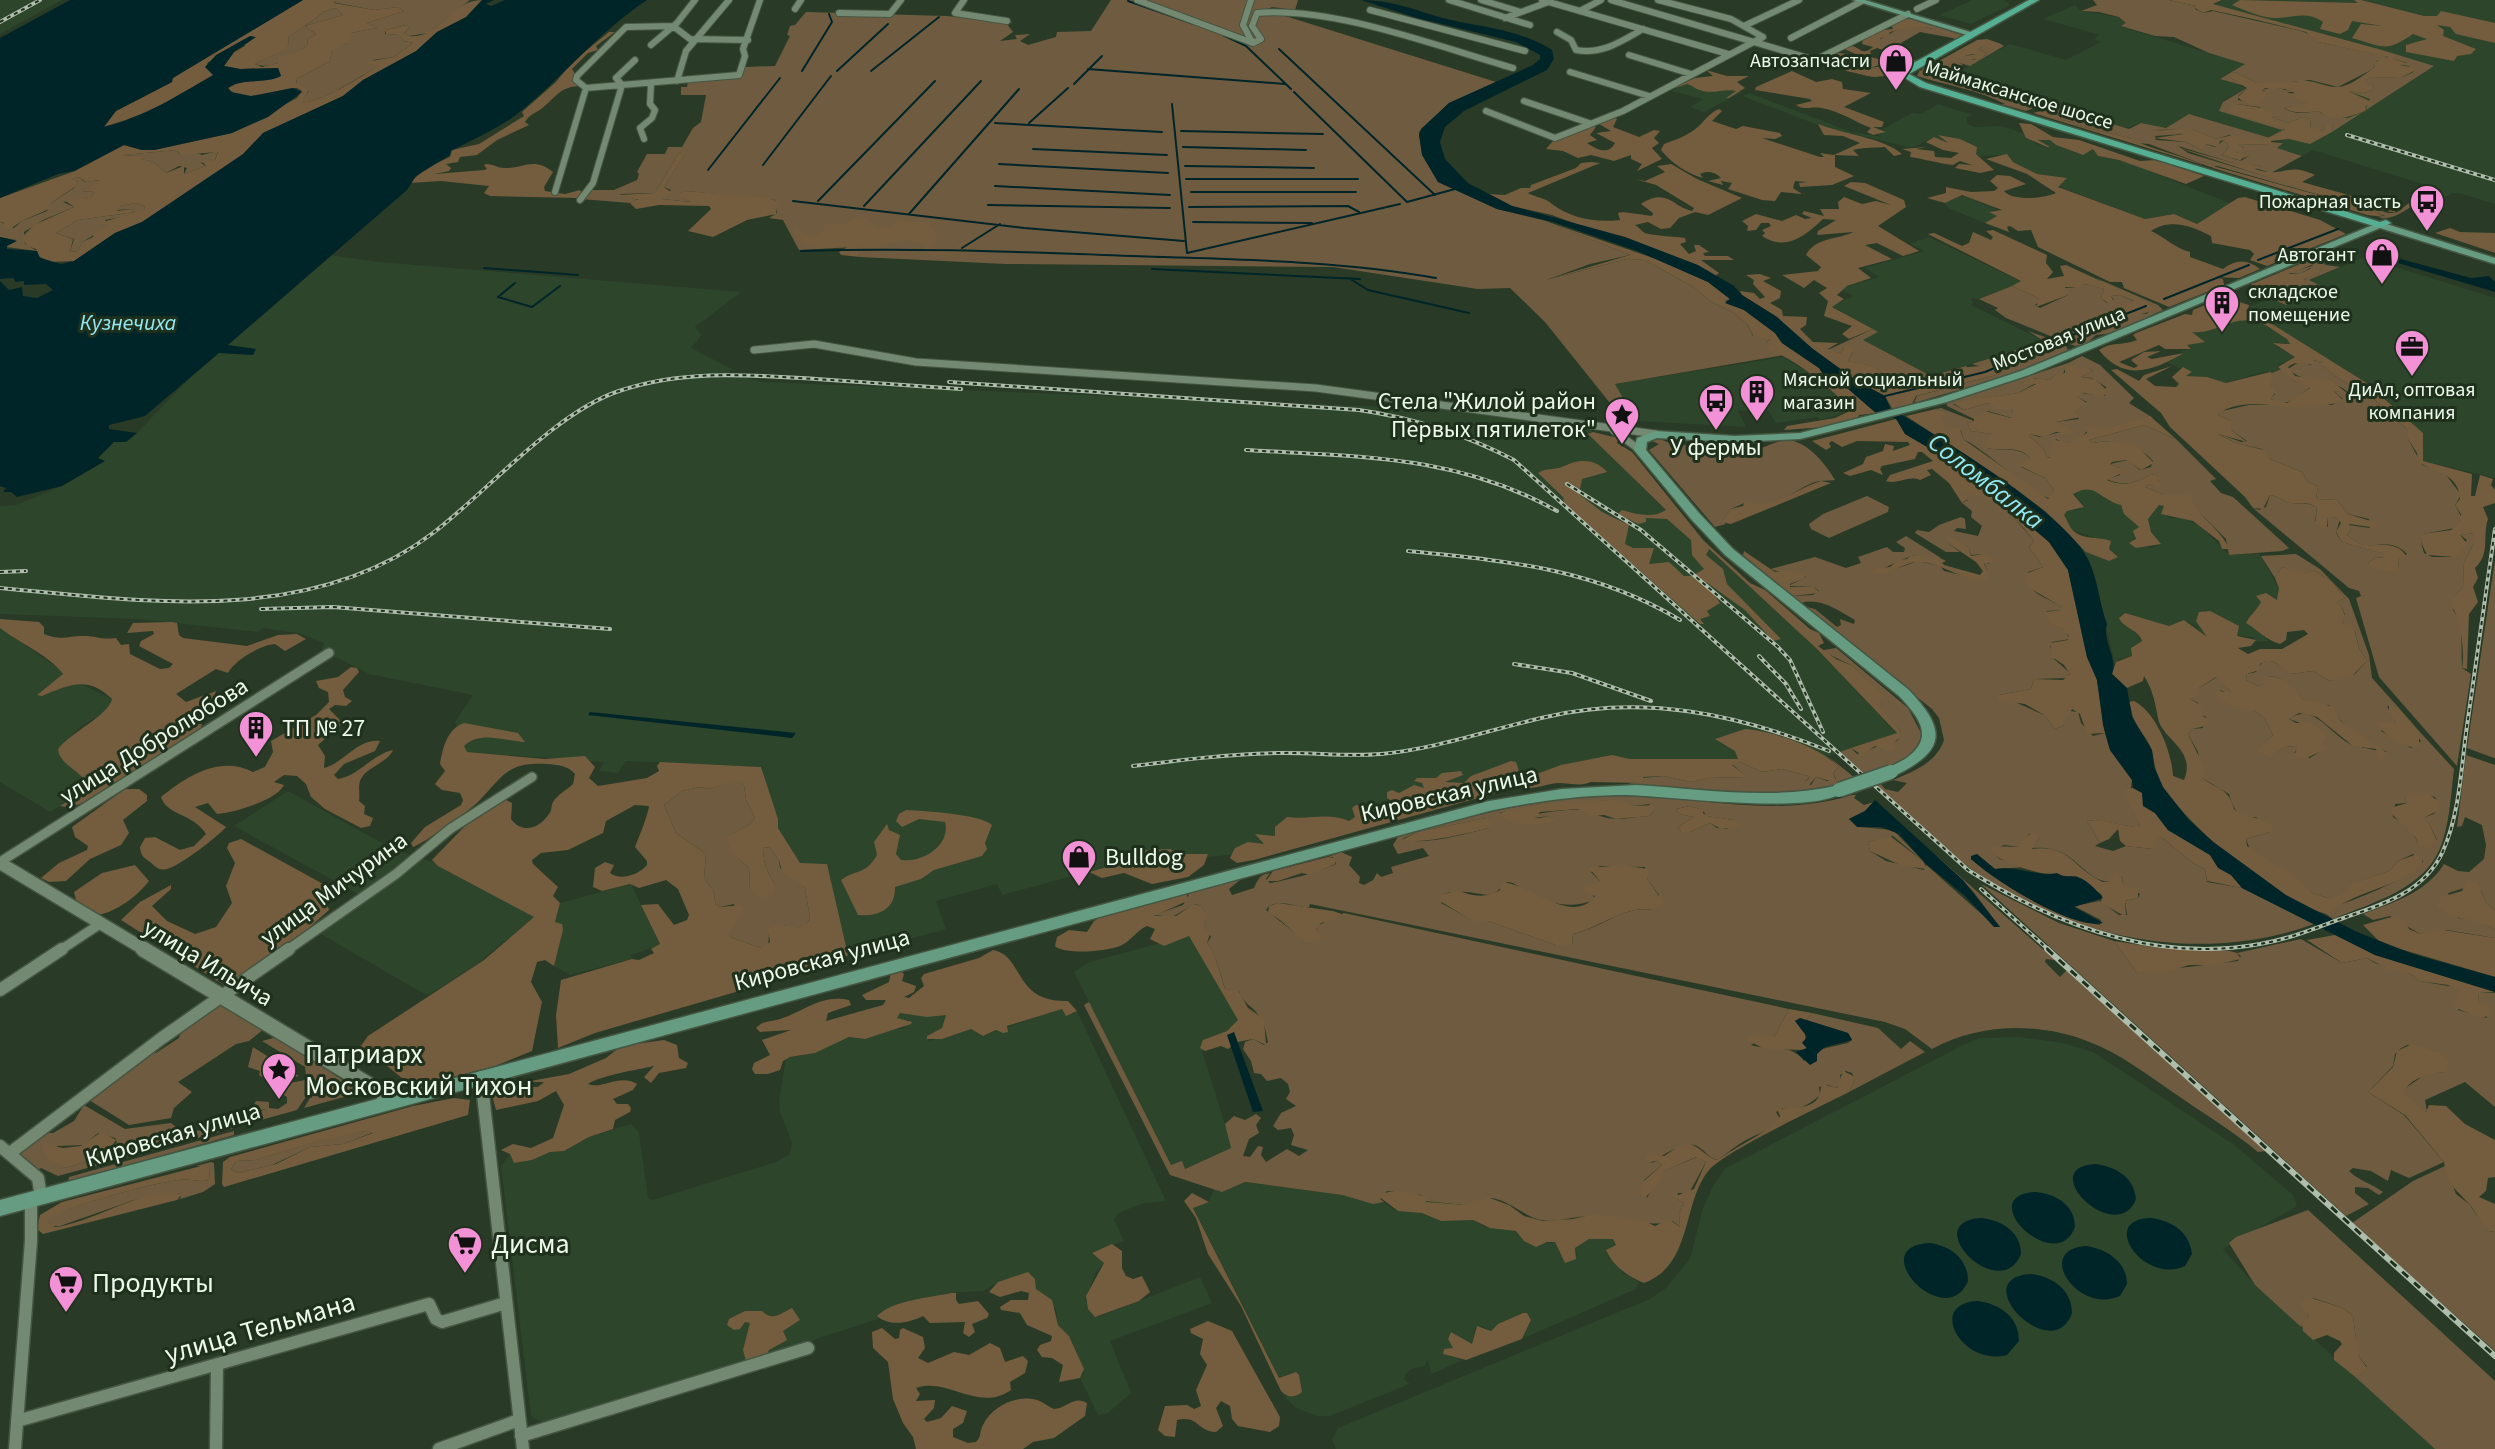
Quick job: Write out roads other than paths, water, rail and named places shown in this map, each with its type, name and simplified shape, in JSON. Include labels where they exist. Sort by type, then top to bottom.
[{"type":"main road","points":[[1860,1],[1973,34],[2035,0]]},
{"type":"main road","name":"Маймаксанское шоссе","points":[[1973,34],[1909,69],[1904,75],[1923,85],[2495,258]]},
{"type":"main road","name":"Мостовая улица","points":[[1640,446],[1656,434],[1735,439],[1781,438],[1918,407],[2025,373],[2383,224]]},
{"type":"main road","name":"Кировская улица","points":[[0,1208],[1489,806],[1559,793],[1663,792],[1786,801],[1812,798],[1891,772],[1920,755],[1930,740],[1930,727],[1921,710],[1729,552],[1640,446]]},
{"type":"street","points":[[651,45],[673,26],[695,0]]},
{"type":"street","points":[[677,81],[686,51],[729,0]]},
{"type":"street","points":[[748,40],[698,40],[690,39],[673,26],[629,26],[576,80],[586,88],[739,75],[745,56],[743,49],[748,40],[754,11],[760,0]]},
{"type":"street","points":[[795,9],[801,0]]},
{"type":"street","points":[[839,13],[890,14],[901,0]]},
{"type":"street","points":[[964,0],[955,13],[1007,21]]},
{"type":"street","points":[[1137,0],[1253,43],[1261,39],[1252,26],[1257,13],[1272,9],[1293,11],[1335,18],[1513,68]]},
{"type":"street","points":[[1251,0],[1243,25],[1244,32],[1253,43]]},
{"type":"street","points":[[1449,0],[1530,25]]},
{"type":"street","points":[[1481,0],[1521,12]]},
{"type":"street","points":[[1580,11],[1601,0]]},
{"type":"street","points":[[1611,0],[1815,60],[1908,14]]},
{"type":"street","points":[[1486,111],[1555,138],[1623,111],[1763,37],[1746,25],[1658,0]]},
{"type":"street","points":[[1746,25],[1799,0]]},
{"type":"street","points":[[1917,9],[1936,0]]},
{"type":"street","points":[[1505,18],[1549,1],[1728,54]]},
{"type":"street","points":[[1791,38],[1860,1]]},
{"type":"street","points":[[1370,10],[1525,51]]},
{"type":"street","points":[[1557,32],[1571,40],[1579,51],[1602,50],[1643,29]]},
{"type":"street","points":[[1445,49],[1469,37]]},
{"type":"street","points":[[1629,55],[1691,74]]},
{"type":"street","points":[[622,85],[616,78],[635,60]]},
{"type":"street","points":[[1570,72],[1649,96]]},
{"type":"street","points":[[644,139],[644,131],[640,128],[652,118],[655,110],[650,104],[651,84]]},
{"type":"street","points":[[580,200],[593,183],[622,85]]},
{"type":"street","points":[[555,192],[586,88]]},
{"type":"street","points":[[1524,101],[1589,123]]},
{"type":"street","points":[[754,350],[814,344],[916,362],[1316,388],[1656,434]]},
{"type":"street","points":[[1611,429],[1640,446]]},
{"type":"street","name":"улица Добролюбова","points":[[0,863],[329,653]]},
{"type":"street","name":"улица Мичурина","points":[[5,1149],[396,874],[450,829],[532,777]]},
{"type":"street","name":"улица Ильича","points":[[0,863],[394,1100]]},
{"type":"street","points":[[0,990],[100,924]]},
{"type":"street","points":[[481,1077],[522,1443],[808,1348]]},
{"type":"street","points":[[5,1149],[38,1178],[15,1449]]},
{"type":"street","name":"улица Тельмана","points":[[17,1421],[429,1304],[436,1319],[442,1322],[506,1303]]},
{"type":"street","points":[[216,1449],[217,1366]]},
{"type":"street","points":[[439,1449],[519,1420]]},
{"type":"water","points":[[70,0],[303,0],[173,78],[172,82],[116,111],[104,127],[147,112],[213,75],[205,67],[216,55],[250,36],[256,37],[234,52],[224,66],[240,69],[278,68],[281,76],[234,85],[228,88],[231,92],[251,96],[293,88],[302,92],[268,117],[232,133],[154,150],[124,145],[74,171],[58,174],[0,198],[0,38]]},
{"type":"water","name":"Кузнечиха","points":[[482,0],[494,0],[486,4],[491,6],[505,0],[647,0],[521,111],[451,151],[450,155],[416,176],[407,190],[228,345],[256,349],[253,355],[219,353],[145,416],[109,425],[109,429],[137,433],[126,442],[114,442],[98,458],[105,461],[62,486],[17,497],[11,492],[3,492],[6,488],[0,486],[0,281],[9,290],[22,287],[23,296],[37,298],[53,290],[46,284],[24,285],[24,281],[16,282],[13,278],[0,279],[0,237],[17,241],[7,249],[37,251],[40,258],[61,264],[74,261],[115,233],[142,222],[243,154],[263,133],[343,96],[363,80],[416,51],[437,32],[466,17]]},
{"type":"water","name":"Соломбалка","points":[[1361,0],[1391,3],[1511,33],[1552,50],[1554,59],[1547,70],[1464,111],[1445,127],[1440,142],[1445,159],[1468,183],[1512,206],[1625,237],[1698,265],[1777,317],[1813,349],[1857,381],[1885,396],[1890,408],[1998,476],[2027,498],[2075,540],[2088,559],[2107,624],[2112,674],[2127,688],[2132,717],[2152,750],[2154,766],[2163,787],[2188,819],[2212,841],[2286,895],[2357,932],[2413,954],[2495,977],[2495,992],[2375,955],[2242,888],[2231,875],[2218,868],[2210,855],[2168,830],[2155,813],[2143,806],[2142,793],[2133,788],[2132,780],[2110,750],[2097,680],[2087,657],[2068,570],[2049,542],[1953,462],[1905,434],[1897,420],[1884,412],[1876,413],[1839,381],[1825,377],[1819,368],[1782,343],[1775,333],[1744,310],[1725,303],[1730,299],[1708,282],[1637,251],[1553,222],[1497,209],[1438,182],[1422,155],[1421,129],[1449,103],[1533,65],[1540,55],[1516,42],[1417,18]]},
{"type":"water","points":[[2389,247],[2397,258],[2471,278],[2489,276],[2495,282],[2495,292],[2368,254]]},
{"type":"water","points":[[590,712],[796,733],[792,738],[588,715]]},
{"type":"water","points":[[1875,800],[1963,880],[2000,927],[1994,927],[1965,896],[1926,864],[1899,834],[1881,827],[1857,827],[1849,819],[1865,811]]},
{"type":"water","points":[[1977,854],[1995,869],[2057,873],[2085,880],[2103,898],[2074,907],[2103,923],[2073,919],[2034,902],[1971,859]]},
{"type":"water","points":[[1800,1018],[1848,1033],[1852,1040],[1825,1047],[1817,1054],[1817,1061],[1810,1065],[1796,1052],[1807,1048],[1802,1043],[1807,1037],[1795,1021]]},
{"type":"water","points":[[1234,1032],[1263,1111],[1253,1112],[1227,1035]]},
{"type":"water","points":[[2096,1164],[2123,1174],[2132,1185],[2136,1199],[2126,1212],[2113,1215],[2098,1210],[2085,1201],[2076,1189],[2073,1178],[2079,1168]]},
{"type":"water","points":[[2036,1192],[2057,1198],[2072,1213],[2075,1227],[2065,1240],[2052,1243],[2037,1239],[2024,1230],[2015,1218],[2012,1206],[2018,1196]]},
{"type":"water","points":[[1982,1218],[2004,1225],[2018,1240],[2021,1254],[2011,1268],[1997,1271],[1982,1266],[1969,1257],[1960,1244],[1957,1232],[1964,1223]]},
{"type":"water","points":[[2150,1218],[2172,1224],[2188,1239],[2192,1254],[2185,1266],[2170,1269],[2155,1267],[2142,1260],[2133,1250],[2127,1239],[2128,1229],[2135,1221]]},
{"type":"water","points":[[1930,1243],[1951,1250],[1965,1266],[1968,1281],[1957,1295],[1943,1298],[1928,1293],[1915,1283],[1906,1270],[1904,1258],[1911,1248]]},
{"type":"water","points":[[2086,1246],[2101,1250],[2120,1263],[2127,1284],[2120,1296],[2104,1299],[2089,1297],[2067,1279],[2063,1258],[2071,1250]]},
{"type":"water","points":[[2032,1274],[2054,1282],[2069,1298],[2072,1313],[2062,1327],[2048,1331],[2033,1326],[2009,1302],[2006,1289],[2013,1279]]},
{"type":"water","points":[[1978,1301],[2001,1309],[2016,1325],[2019,1341],[2007,1355],[1991,1356],[1976,1352],[1964,1344],[1956,1333],[1952,1322],[1954,1312],[1962,1304]]},
{"type":"waterway","points":[[1128,1],[1194,24]]},
{"type":"waterway","points":[[802,71],[832,22],[829,14]]},
{"type":"waterway","points":[[871,71],[939,17]]},
{"type":"waterway","points":[[837,71],[888,24]]},
{"type":"waterway","points":[[1223,35],[1246,46],[1291,89]]},
{"type":"waterway","points":[[1279,49],[1435,195]]},
{"type":"waterway","points":[[1089,69],[1102,56]]},
{"type":"waterway","points":[[1074,84],[1089,69]]},
{"type":"waterway","points":[[1089,69],[1285,84]]},
{"type":"waterway","points":[[763,165],[831,76]]},
{"type":"waterway","points":[[708,170],[780,78]]},
{"type":"waterway","points":[[818,201],[935,81]]},
{"type":"waterway","points":[[864,206],[981,81]]},
{"type":"waterway","points":[[1029,123],[1068,88]]},
{"type":"waterway","points":[[909,214],[1019,89]]},
{"type":"waterway","points":[[1294,92],[1407,202],[1435,195]]},
{"type":"waterway","points":[[1172,104],[1187,253],[1400,204]]},
{"type":"waterway","points":[[995,123],[1162,132]]},
{"type":"waterway","points":[[1181,131],[1323,134]]},
{"type":"waterway","points":[[1183,147],[1306,150]]},
{"type":"waterway","points":[[1033,149],[1167,155]]},
{"type":"waterway","points":[[999,164],[1168,173]]},
{"type":"waterway","points":[[1185,166],[1314,168]]},
{"type":"waterway","points":[[1186,179],[1358,179]]},
{"type":"waterway","points":[[995,186],[1170,195]]},
{"type":"waterway","points":[[1435,195],[1455,189]]},
{"type":"waterway","points":[[1191,192],[1356,192]]},
{"type":"waterway","points":[[793,201],[998,225]]},
{"type":"waterway","points":[[988,205],[1170,208]]},
{"type":"waterway","points":[[1189,207],[1348,206],[1359,212]]},
{"type":"waterway","points":[[1193,222],[1312,223]]},
{"type":"waterway","points":[[962,248],[998,225]]},
{"type":"waterway","points":[[998,225],[1184,241]]},
{"type":"waterway","points":[[2258,260],[2338,229]]},
{"type":"waterway","points":[[801,251],[982,251],[1267,261],[1368,268],[1436,278]]},
{"type":"waterway","points":[[2164,299],[2249,265]]},
{"type":"waterway","points":[[484,268],[578,275]]},
{"type":"waterway","points":[[1152,269],[1360,279]]},
{"type":"waterway","points":[[1352,280],[1368,290],[1469,313]]},
{"type":"waterway","points":[[515,283],[498,297],[532,307],[560,286]]},
{"type":"waterway","points":[[2065,338],[2146,306]]},
{"type":"waterway","points":[[1885,396],[1985,372],[2051,344]]},
{"type":"railway","points":[[0,22],[40,0]]},
{"type":"railway","points":[[2347,135],[2495,180]]},
{"type":"railway","points":[[0,588],[111,598],[224,601],[279,595],[333,583],[385,563],[433,533],[522,454],[570,417],[619,391],[668,379],[742,375],[961,389]]},
{"type":"railway","points":[[949,382],[1359,410],[1419,422],[1495,451],[1514,460],[1968,870],[2001,890],[2071,923],[2107,935],[2182,948],[2221,949],[2260,944],[2304,932],[2402,894],[2415,886],[2435,865],[2443,851],[2456,808],[2495,529]]},
{"type":"railway","points":[[1246,450],[1367,457],[1444,468],[1519,492],[1557,511]]},
{"type":"railway","points":[[1567,484],[1641,530],[1778,647],[1790,660],[1823,732]]},
{"type":"railway","points":[[1408,551],[1515,564],[1582,578],[1615,589],[1680,620]]},
{"type":"railway","points":[[0,572],[26,571]]},
{"type":"railway","points":[[261,609],[333,607],[610,629]]},
{"type":"railway","points":[[1759,656],[1786,684],[1801,709]]},
{"type":"railway","points":[[1514,664],[1572,673],[1651,701]]},
{"type":"railway","points":[[1133,766],[1260,754],[1381,754],[1443,743],[1546,717],[1619,707],[1654,708],[1725,718],[1829,751]]},
{"type":"railway","points":[[1981,889],[2050,951]]},
{"type":"railway","points":[[2047,949],[2495,1356]]},
{"type":"place","name":"Автозапчасти","points":[[1896,92]]},
{"type":"place","name":"Пожарная часть","points":[[2427,233]]},
{"type":"place","name":"Автогант","points":[[2382,286]]},
{"type":"place","name":"складское помещение","points":[[2222,334]]},
{"type":"place","name":"ДиАл, оптовая компания","points":[[2412,378]]},
{"type":"place","name":"Мясной социальный магазин","points":[[1757,423]]},
{"type":"place","name":"У фермы","points":[[1716,432]]},
{"type":"place","name":"Стела \"Жилой район Первых пятилеток\"","points":[[1622,446]]},
{"type":"place","name":"ТП № 27","points":[[256,759]]},
{"type":"place","name":"Bulldog","points":[[1079,888]]},
{"type":"place","name":"Патриарх Московский Тихон","points":[[279,1101]]},
{"type":"place","name":"Дисма","points":[[465,1275]]},
{"type":"place","name":"Продукты","points":[[66,1314]]}]
